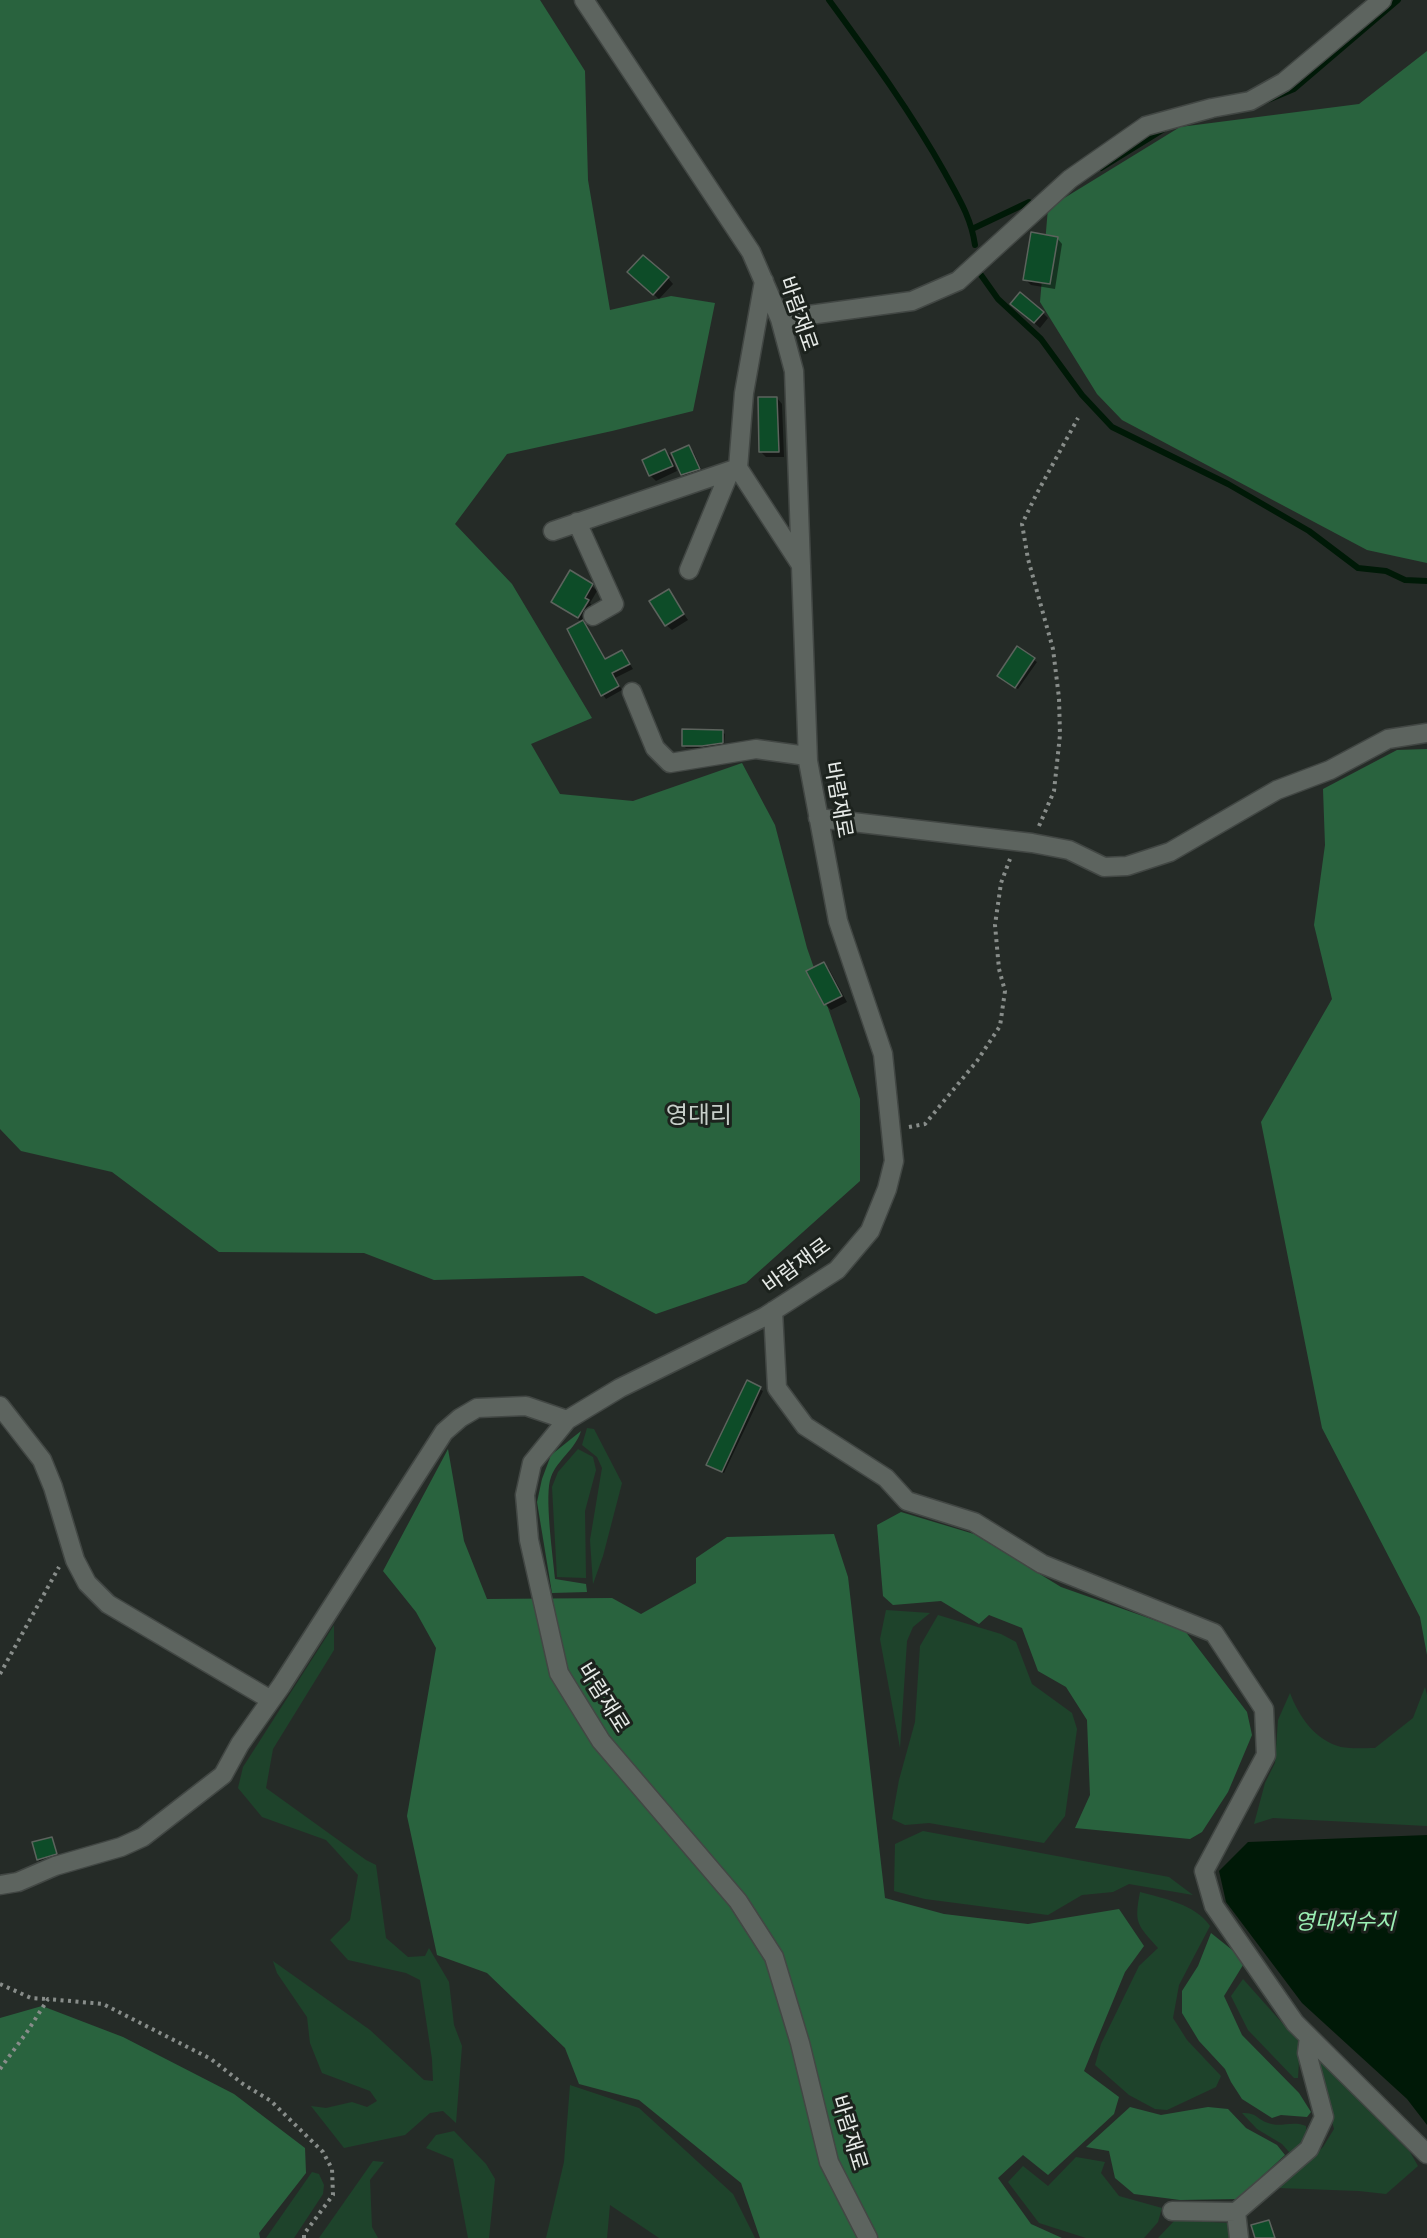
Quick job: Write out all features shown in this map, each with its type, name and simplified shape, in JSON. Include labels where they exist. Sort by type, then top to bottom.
[{"type":"street","name":"바람재로","points":[[584,0],[751,252],[780,319],[794,371],[807,756],[838,921],[883,1054],[894,1161],[870,1231],[837,1270],[773,1311],[620,1388],[567,1420],[532,1463],[525,1495],[529,1540],[559,1673],[602,1741],[738,1901],[774,1957],[805,2059],[829,2162],[868,2238]]},
{"type":"street","points":[[780,319],[912,301],[958,281],[1070,179],[1146,126],[1212,108],[1250,101],[1284,82],[1382,0]]},
{"type":"street","points":[[689,570],[734,470],[744,393],[764,281]]},
{"type":"street","points":[[553,531],[734,470]]},
{"type":"street","points":[[734,470],[801,565]]},
{"type":"street","points":[[577,522],[614,604],[593,616]]},
{"type":"street","points":[[632,692],[655,748],[670,763],[756,749],[807,756]]},
{"type":"street","points":[[818,818],[1024,842],[1069,850],[1104,867],[1127,866],[1170,852],[1277,790],[1330,770],[1388,739],[1427,733]]},
{"type":"street","points":[[773,1311],[777,1388],[805,1426],[885,1478],[907,1501],[974,1522],[1042,1564],[1214,1633],[1264,1709],[1266,1755],[1203,1871],[1214,1906],[1295,2023],[1427,2154]]},
{"type":"street","points":[[0,1406],[42,1460],[53,1487],[75,1560],[87,1583],[108,1604],[271,1700]]},
{"type":"street","points":[[0,1885],[18,1882],[55,1866],[121,1847],[143,1837],[223,1775],[240,1744],[271,1700],[444,1432],[460,1418],[477,1408],[526,1406],[567,1420]]},
{"type":"street","points":[[1172,2211],[1236,2212],[1309,2149],[1323,2117],[1307,2053],[1309,2037]]},
{"type":"street","points":[[1236,2212],[1239,2238]]},
{"type":"path","points":[[890,1130],[925,1124],[976,1061],[1000,1026],[1005,991],[999,969],[995,925],[1001,883],[1054,791],[1060,735],[1053,649],[1028,559],[1023,524],[1036,495],[1078,418]]},
{"type":"path","points":[[0,1674],[71,1546]]},
{"type":"path","points":[[0,1984],[31,1998],[103,2004],[211,2059],[243,2084],[271,2101],[323,2152],[332,2169],[333,2195],[304,2234],[304,2238]]},
{"type":"path","points":[[0,2069],[48,1999]]},
{"type":"shaded area","points":[[587,1428],[594,1429],[622,1483],[603,1556],[593,1584],[590,1540],[602,1468],[597,1457],[582,1445]]},
{"type":"shaded area","points":[[578,1449],[593,1457],[596,1470],[585,1511],[586,1578],[557,1577],[552,1487],[558,1472]]},
{"type":"shaded area","points":[[886,1610],[930,1613],[913,1627],[907,1641],[900,1748],[880,1639]]},
{"type":"shaded area","points":[[938,1615],[1001,1634],[1016,1642],[1032,1684],[1072,1713],[1077,1729],[1065,1816],[1044,1843],[929,1823],[905,1825],[892,1819],[899,1780],[915,1722],[920,1646]]},
{"type":"shaded area","points":[[334,1625],[334,1650],[273,1749],[266,1788],[376,1865],[386,1938],[408,1957],[425,1956],[429,1948],[449,1982],[454,2025],[462,2046],[456,2123],[443,2111],[430,2113],[405,2135],[344,2148],[311,2106],[326,2108],[352,2102],[367,2107],[377,2101],[370,2091],[322,2073],[310,2043],[307,2017],[277,1973],[273,1961],[370,2030],[424,2080],[433,2081],[432,2059],[420,1980],[406,1973],[348,1960],[330,1940],[350,1920],[358,1875],[326,1840],[262,1817],[238,1788],[243,1767]]},
{"type":"shaded area","points":[[1425,1687],[1427,1695],[1427,1826],[1273,1818],[1254,1824],[1265,1783],[1275,1763],[1278,1720],[1290,1693],[1303,1719],[1323,1739],[1341,1747],[1375,1748],[1413,1718]]},
{"type":"shaded area","points":[[923,1831],[1169,1877],[1193,1895],[1129,1884],[1113,1892],[1082,1895],[1048,1915],[925,1899],[894,1891],[895,1844]]},
{"type":"shaded area","points":[[1140,1892],[1188,1907],[1210,1926],[1179,1985],[1173,2018],[1187,2040],[1221,2076],[1216,2087],[1167,2110],[1155,2109],[1129,2095],[1095,2065],[1101,2044],[1139,1966],[1158,1948],[1145,1934],[1139,1923],[1137,1911]]},
{"type":"shaded area","points":[[1243,1979],[1300,2043],[1298,2078],[1294,2078],[1248,2030],[1231,1996]]},
{"type":"shaded area","points":[[1315,2057],[1410,2152],[1418,2166],[1386,2194],[1279,2188],[1323,2147],[1334,2129]]},
{"type":"shaded area","points":[[570,2085],[639,2108],[733,2194],[755,2238],[659,2238],[610,2205],[607,2238],[546,2238],[564,2162]]},
{"type":"shaded area","points":[[1242,2113],[1254,2115],[1277,2125],[1301,2124],[1306,2126],[1307,2137],[1290,2153],[1282,2144],[1257,2129]]},
{"type":"shaded area","points":[[454,2131],[486,2164],[495,2179],[489,2238],[468,2238],[453,2159],[426,2148],[436,2135]]},
{"type":"shaded area","points":[[1076,2157],[1105,2162],[1101,2173],[1119,2196],[1162,2208],[1158,2222],[1144,2238],[1086,2238],[1039,2223],[1008,2182],[1023,2166],[1048,2186]]},
{"type":"shaded area","points":[[373,2161],[384,2162],[370,2180],[372,2227],[378,2238],[319,2238]]},
{"type":"shaded area","points":[[312,2172],[319,2174],[324,2185],[323,2194],[294,2238],[266,2238]]},
{"type":"shaded area","points":[[1175,2220],[1227,2223],[1231,2238],[1158,2238]]},
{"type":"green space","points":[[0,0],[540,0],[585,71],[588,180],[610,310],[671,296],[715,303],[693,411],[507,454],[455,524],[512,584],[592,718],[531,744],[560,794],[633,801],[742,763],[775,825],[807,948],[860,1099],[860,1181],[746,1283],[656,1314],[583,1276],[434,1280],[364,1253],[219,1252],[112,1172],[21,1151],[0,1129]]},
{"type":"green space","points":[[1427,51],[1427,563],[1367,550],[1122,420],[1097,394],[1040,302],[1048,208],[1180,127],[1359,104]]},
{"type":"green space","points":[[1427,749],[1427,1655],[1420,1617],[1322,1428],[1261,1122],[1332,999],[1314,925],[1325,845],[1323,789],[1397,750]]},
{"type":"green space","points":[[581,1431],[575,1444],[557,1465],[551,1477],[548,1497],[555,1579],[586,1584],[587,1592],[552,1593],[537,1502],[551,1455]]},
{"type":"green space","points":[[448,1449],[464,1541],[487,1599],[612,1598],[641,1614],[696,1583],[696,1558],[727,1537],[834,1534],[848,1577],[885,1898],[944,1914],[1028,1924],[1119,1909],[1144,1946],[1125,1972],[1084,2071],[1119,2097],[1114,2114],[1048,2175],[1023,2155],[998,2178],[1031,2224],[1062,2238],[760,2238],[741,2183],[639,2100],[579,2084],[565,2048],[487,1973],[437,1955],[407,1816],[436,1648],[416,1612],[383,1571]]},
{"type":"green space","points":[[901,1512],[974,1534],[1061,1587],[1185,1631],[1247,1712],[1252,1735],[1228,1792],[1202,1832],[1190,1839],[1075,1828],[1090,1795],[1087,1720],[1066,1687],[1038,1671],[1022,1628],[989,1615],[979,1624],[941,1601],[893,1605],[883,1596],[877,1525]]},
{"type":"green space","points":[[1211,1933],[1236,1953],[1243,1965],[1224,1996],[1242,2035],[1299,2093],[1311,2112],[1307,2117],[1281,2115],[1272,2118],[1242,2099],[1225,2069],[1199,2041],[1182,2013],[1182,1991],[1198,1966]]},
{"type":"green space","points":[[42,2006],[123,2037],[234,2094],[305,2148],[306,2173],[259,2233],[260,2238],[0,2238],[0,2018]]},
{"type":"green space","points":[[1130,2107],[1161,2115],[1208,2107],[1228,2109],[1246,2128],[1277,2145],[1285,2155],[1237,2199],[1180,2200],[1134,2194],[1115,2178],[1109,2151],[1086,2147]]},
{"type":"water","name":"영대저수지","points":[[1427,1835],[1427,2125],[1407,2099],[1302,2003],[1226,1902],[1219,1871],[1248,1842]]},
{"type":"building","points":[[1031,232],[1058,237],[1050,284],[1023,280]]},
{"type":"building","points":[[643,255],[669,277],[653,295],[627,272]]},
{"type":"building","points":[[1020,292],[1044,312],[1034,323],[1010,304]]},
{"type":"building","points":[[758,397],[777,397],[779,452],[759,452]]},
{"type":"building","points":[[689,445],[700,469],[681,475],[671,453]]},
{"type":"building","points":[[665,449],[673,466],[649,476],[642,460]]},
{"type":"building","points":[[570,570],[593,584],[585,598],[589,600],[578,618],[551,602]]},
{"type":"building","points":[[669,589],[684,614],[665,626],[649,601]]},
{"type":"building","points":[[583,620],[605,659],[622,650],[630,664],[612,673],[619,686],[601,696],[567,629]]},
{"type":"building","points":[[1017,646],[1035,658],[1015,688],[997,676]]},
{"type":"building","points":[[682,729],[723,730],[723,743],[682,746]]},
{"type":"building","points":[[824,962],[842,996],[824,1005],[806,971]]},
{"type":"building","points":[[747,1380],[761,1387],[722,1472],[706,1465]]},
{"type":"building","points":[[52,1837],[57,1854],[37,1860],[32,1842]]},
{"type":"building","points":[[1269,2220],[1275,2238],[1255,2238],[1251,2225]]},
{"type":"waterway","points":[[829,0],[890,85],[932,150],[963,207],[975,245]]},
{"type":"waterway","points":[[1263,102],[1294,89],[1398,0]]},
{"type":"waterway","points":[[1101,168],[1164,129]]},
{"type":"waterway","points":[[972,229],[1029,202]]},
{"type":"waterway","points":[[981,275],[998,299],[1041,339],[1082,395],[1112,427],[1228,484],[1309,531],[1358,568],[1386,571],[1405,580],[1427,581]]},
{"type":"district","name":"영대리","points":[[699,1116]]}]
